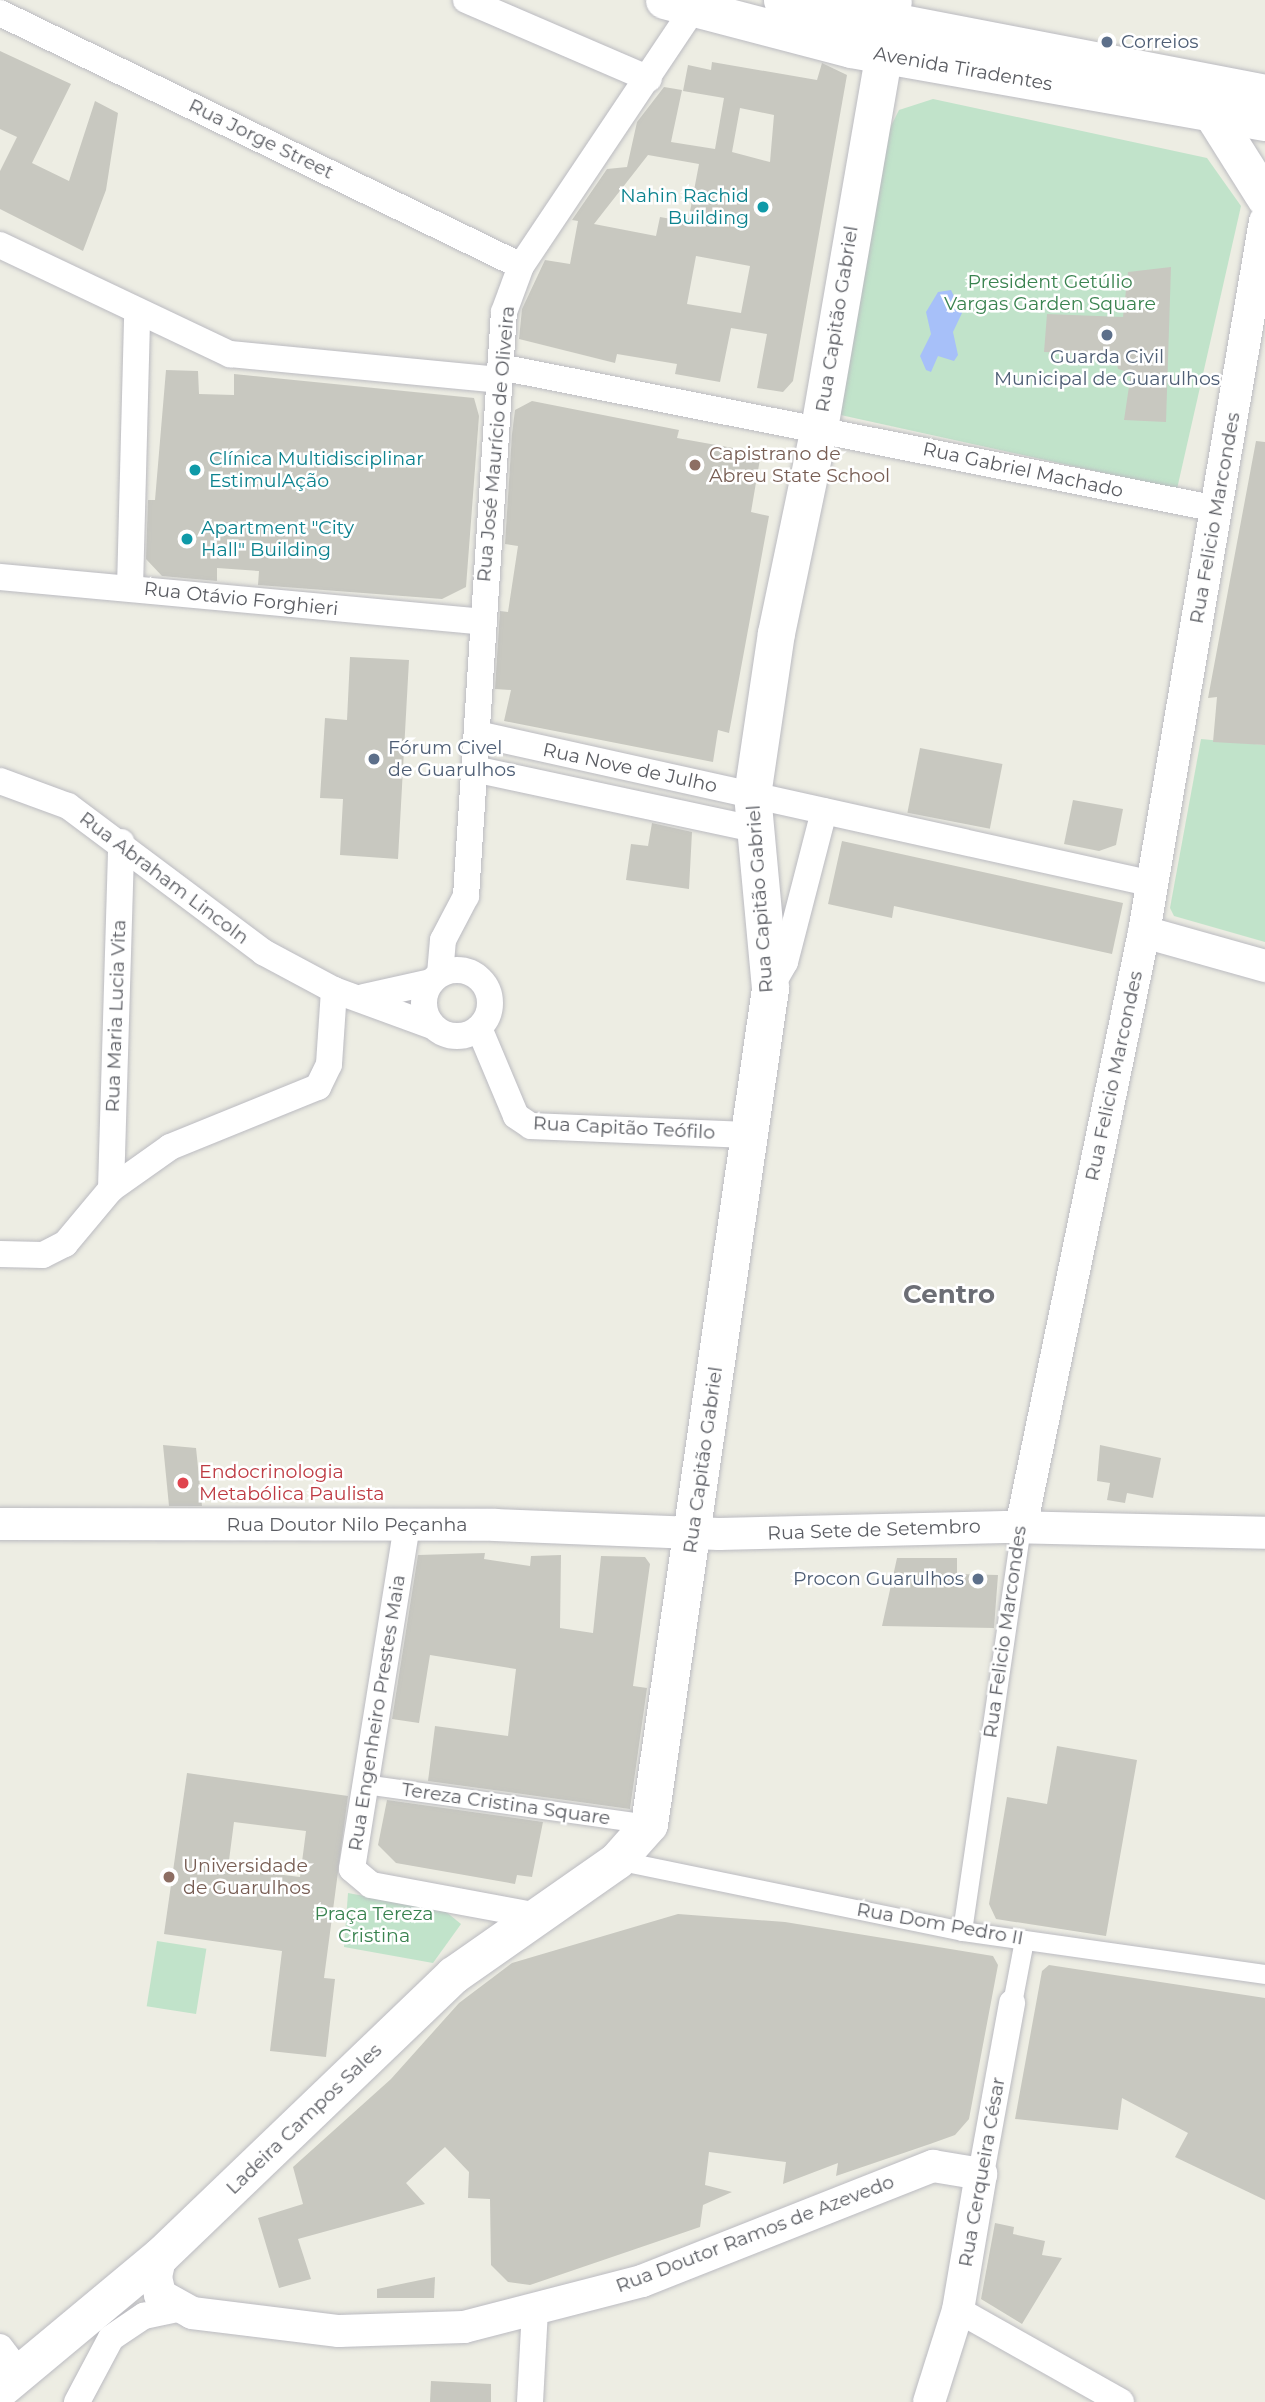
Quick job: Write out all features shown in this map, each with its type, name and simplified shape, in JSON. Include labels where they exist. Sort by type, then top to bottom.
[{"type":"main road","name":"Avenida Tiradentes","points":[[782,0],[888,25],[1210,114],[1265,122]]},
{"type":"main road","name":"Avenida Tiradentes","points":[[686,3],[888,25],[1265,93]]},
{"type":"main road","name":"Rua Capitão Gabriel","points":[[649,1824],[770,988],[754,812],[776,633],[819,428],[888,25]]},
{"type":"main road","points":[[1195,80],[1210,114],[1265,198]]},
{"type":"main road","points":[[617,1860],[649,1824]]},
{"type":"main road","name":"Ladeira Campos Sales","points":[[6,2369],[161,2255],[453,1975],[543,1917],[617,1860]]},
{"type":"street","points":[[466,0],[649,79]]},
{"type":"street","name":"Rua José Maurício de Oliveira","points":[[435,978],[443,940],[466,896],[504,312],[521,267],[649,79],[686,3]]},
{"type":"street","name":"Rua Jorge Street","points":[[0,13],[521,267]]},
{"type":"street","points":[[1265,191],[1265,207]]},
{"type":"street","name":"Rua Felicio Marcondes","points":[[962,1931],[1021,1527],[1153,884],[1265,221]]},
{"type":"street","name":"Rua Gabriel Machado","points":[[0,245],[137,314],[254,360],[499,373],[819,428],[1217,509]]},
{"type":"street","points":[[130,588],[137,314]]},
{"type":"street","name":"Rua Otávio Forghieri","points":[[0,577],[482,622]]},
{"type":"street","name":"Rua Nove de Julho","points":[[477,734],[754,812]]},
{"type":"street","name":"Rua Nove de Julho","points":[[474,769],[754,812],[824,811],[1153,884]]},
{"type":"street","name":"Rua Abraham Lincoln","points":[[0,781],[68,806],[121,842],[225,928],[334,990],[364,997],[432,1026]]},
{"type":"street","points":[[770,988],[785,962],[824,811]]},
{"type":"street","name":"Rua Maria Lucia Vita","points":[[111,1189],[121,842]]},
{"type":"street","points":[[1144,932],[1265,966]]},
{"type":"street","points":[[461,970],[480,979],[490,1009],[479,1028],[464,1036],[447,1035],[432,1026],[423,1004],[435,978],[461,970]]},
{"type":"street","name":"Rua Abraham Lincoln","points":[[364,997],[435,978]]},
{"type":"street","points":[[0,1254],[43,1255],[65,1244],[111,1189],[170,1147],[318,1087],[329,1064],[334,990]]},
{"type":"street","name":"Rua Capitão Teófilo","points":[[479,1028],[516,1116],[531,1126],[747,1135]]},
{"type":"street","name":"Rua Doutor Nilo Peçanha","points":[[0,1524],[407,1525],[693,1533]]},
{"type":"street","name":"Rua Engenheiro Prestes Maia","points":[[407,1525],[352,1869],[361,1879],[543,1917]]},
{"type":"street","name":"Rua Sete de Setembro","points":[[693,1533],[1021,1527],[1265,1533]]},
{"type":"street","name":"Tereza Cristina Square","points":[[364,1784],[649,1824]]},
{"type":"street","name":"Rua Dom Pedro II","points":[[617,1860],[962,1931],[1265,1975]]},
{"type":"street","name":"Rua Cerqueira César","points":[[929,2402],[958,2310],[1024,1940]]},
{"type":"street","name":"Rua Doutor Ramos de Azevedo","points":[[177,2309],[339,2331],[464,2327],[642,2281],[933,2166],[981,2174]]},
{"type":"street","points":[[161,2255],[157,2288],[177,2309]]},
{"type":"street","points":[[77,2402],[111,2338],[144,2316],[177,2309]]},
{"type":"street","points":[[530,2402],[535,2309]]},
{"type":"street","points":[[958,2310],[1121,2402]]},
{"type":"green space","name":"President Getúlio Vargas Garden Square","points":[[933,99],[1207,158],[1241,206],[1177,489],[836,414],[885,138],[899,110]]},
{"type":"green space","points":[[1201,739],[1265,745],[1265,942],[1174,916],[1170,908]]},
{"type":"green space","name":"Praça Tereza Cristina","points":[[348,1893],[445,1911],[461,1924],[433,1963],[344,1947]]},
{"type":"green space","points":[[157,1941],[206,1949],[196,2014],[147,2006]]},
{"type":"water","points":[[951,290],[962,313],[953,332],[958,355],[954,361],[938,356],[931,372],[926,370],[920,356],[931,334],[926,312],[938,292]]},
{"type":"building","points":[[0,51],[71,84],[32,163],[69,181],[95,101],[118,113],[106,190],[83,251],[0,209],[0,171],[17,137],[0,129]]},
{"type":"building","points":[[712,62],[817,80],[822,63],[847,75],[793,381],[783,392],[757,388],[767,334],[731,328],[720,382],[675,374],[677,364],[617,354],[615,363],[519,339],[522,309],[545,260],[570,264],[578,221],[572,220],[607,169],[627,167],[637,122],[664,87],[682,90],[671,142],[715,149],[724,98],[683,91],[688,65],[711,70]],"holes":[[[740,108],[774,115],[770,162],[732,152]],[[648,155],[699,164],[688,222],[660,217],[656,236],[594,224]],[[696,256],[750,266],[741,313],[687,304]]]},
{"type":"building","name":"Guarda Civil Municipal de Guarulhos","points":[[1171,267],[1166,422],[1124,420],[1131,373],[1118,369],[1115,354],[1044,352],[1047,314],[1123,317],[1128,272]]},
{"type":"building","points":[[166,370],[198,371],[199,394],[234,395],[234,374],[474,398],[479,416],[466,587],[442,599],[258,585],[259,571],[217,568],[217,581],[162,576],[146,559],[148,500],[155,500]]},
{"type":"building","points":[[532,401],[679,430],[677,438],[761,453],[751,512],[769,516],[729,733],[718,730],[713,762],[504,721],[511,690],[495,689],[500,611],[508,612],[518,546],[505,544],[512,434],[515,410]]},
{"type":"building","points":[[1256,441],[1265,442],[1265,745],[1213,742],[1217,697],[1208,698]]},
{"type":"building","name":"Fórum Civel de Guarulhos","points":[[350,657],[409,660],[398,859],[340,855],[343,799],[320,798],[325,718],[347,720]]},
{"type":"building","points":[[920,748],[1002,764],[990,829],[907,813]]},
{"type":"building","points":[[1073,800],[1123,809],[1116,845],[1099,851],[1064,844]]},
{"type":"building","points":[[652,823],[692,832],[689,889],[626,880],[631,844],[648,846]]},
{"type":"building","points":[[842,841],[1123,903],[1112,954],[894,906],[892,918],[828,904]]},
{"type":"building","name":"Endocrinologia Metabólica Paulista","points":[[163,1445],[196,1448],[202,1506],[169,1506]]},
{"type":"building","points":[[1100,1445],[1161,1458],[1153,1498],[1127,1493],[1125,1503],[1107,1500],[1110,1483],[1097,1481]]},
{"type":"building","points":[[485,1553],[484,1559],[530,1566],[531,1556],[561,1555],[560,1628],[593,1633],[601,1556],[645,1557],[650,1564],[633,1686],[647,1688],[630,1809],[428,1781],[435,1726],[508,1736],[516,1669],[430,1655],[419,1723],[392,1719],[418,1555]]},
{"type":"building","points":[[897,1558],[957,1558],[957,1574],[998,1575],[994,1628],[882,1626]]},
{"type":"building","points":[[1057,1746],[1137,1760],[1106,1936],[996,1919],[989,1904],[1007,1797],[1047,1804]]},
{"type":"building","points":[[187,1773],[348,1796],[324,1978],[335,1979],[326,2057],[270,2051],[282,1951],[164,1934]],"holes":[[[234,1822],[306,1831],[300,1877],[228,1868]]]},
{"type":"building","points":[[387,1800],[543,1822],[532,1877],[517,1875],[515,1884],[396,1863],[378,1845]]},
{"type":"building","points":[[678,1914],[785,1922],[993,1956],[998,1965],[969,2119],[955,2135],[930,2144],[836,2176],[838,2163],[783,2184],[786,2162],[709,2152],[705,2185],[732,2192],[703,2205],[700,2227],[530,2285],[508,2282],[491,2265],[490,2199],[468,2198],[469,2172],[445,2147],[406,2183],[425,2204],[298,2239],[311,2279],[279,2288],[258,2218],[303,2204],[293,2167],[391,2079],[459,2003],[512,1963]]},
{"type":"building","points":[[1049,1965],[1265,1998],[1265,2200],[1175,2157],[1188,2133],[1122,2098],[1118,2130],[1015,2119],[1042,1971]]},
{"type":"building","points":[[995,2223],[1014,2227],[1013,2234],[1045,2241],[1042,2255],[1062,2258],[1022,2324],[981,2299]]},
{"type":"building","points":[[435,2277],[434,2298],[377,2298],[377,2289]]},
{"type":"building","points":[[431,2381],[491,2384],[491,2402],[430,2402]]},
{"type":"place","name":"Correios","points":[[1107,42]]},
{"type":"place","name":"Nahin Rachid Building","points":[[763,207]]},
{"type":"place","name":"Guarda Civil Municipal de Guarulhos","points":[[1107,335]]},
{"type":"place","name":"Capistrano de Abreu State School","points":[[695,465]]},
{"type":"place","name":"Clínica Multidisciplinar EstimulAção","points":[[195,470]]},
{"type":"place","name":"Apartment \"City Hall\" Building","points":[[187,539]]},
{"type":"place","name":"Fórum Civel de Guarulhos","points":[[374,759]]},
{"type":"place","name":"Endocrinologia Metabólica Paulista","points":[[183,1483]]},
{"type":"place","name":"Procon Guarulhos","points":[[978,1579]]},
{"type":"place","name":"Universidade de Guarulhos","points":[[169,1877]]},
{"type":"district","name":"Centro","points":[[949,1295]]}]
